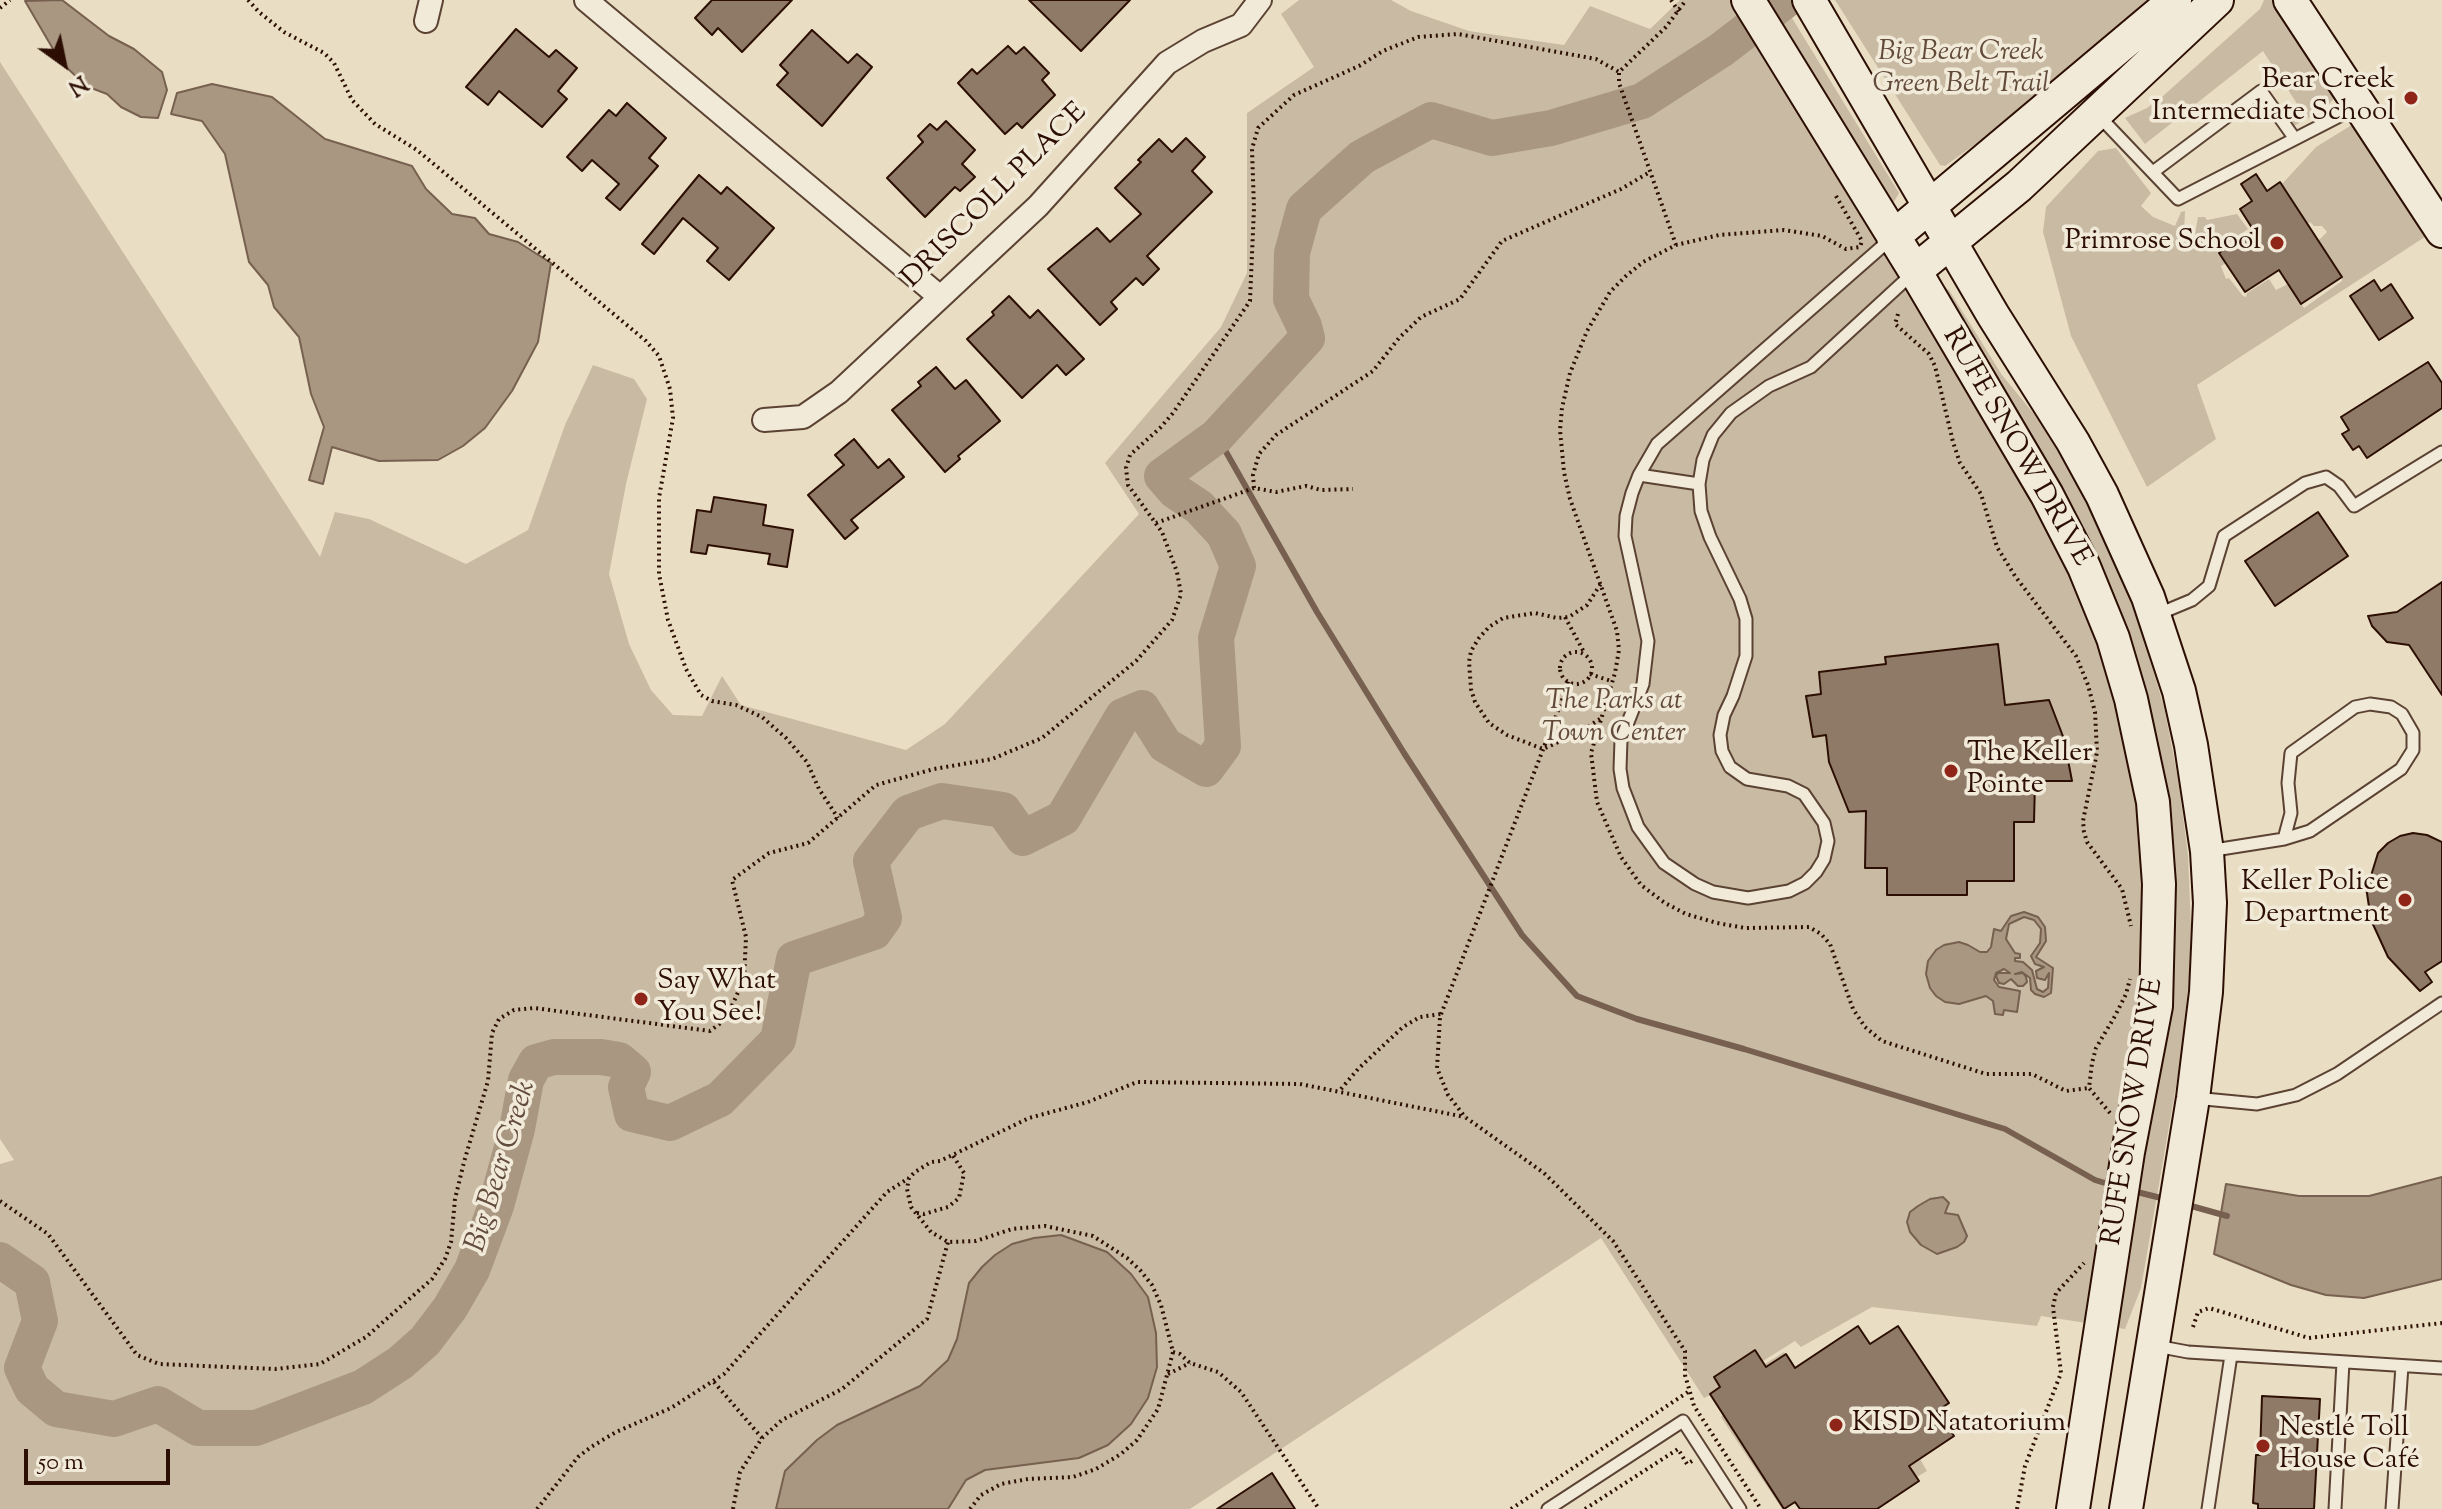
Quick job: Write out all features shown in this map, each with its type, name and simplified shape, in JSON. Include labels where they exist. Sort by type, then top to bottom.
[{"type":"main road","name":"RUFE SNOW DRIVE","points":[[1748,0],[1915,271],[2047,495],[2084,567],[2113,638],[2131,699],[2153,802],[2159,884],[2156,1006],[2128,1152],[2103,1251],[2073,1509]]},
{"type":"main road","name":"RUFE SNOW DRIVE","points":[[1809,0],[2102,495],[2127,546],[2155,616],[2179,691],[2191,745],[2207,851],[2209,945],[2193,1098],[2126,1509]]},
{"type":"main road","points":[[1893,237],[2175,0]]},
{"type":"main road","points":[[1915,271],[2019,186],[2217,0]]},
{"type":"main road","points":[[2290,0],[2442,231]]},
{"type":"main road","points":[[2157,857],[2207,851]]},
{"type":"main road","points":[[2141,1089],[2193,1098]]},
{"type":"street","points":[[586,0],[940,297]]},
{"type":"street","name":"DRISCOLL PLACE","points":[[764,420],[803,417],[839,392],[1038,206],[1167,63],[1203,41],[1241,25],[1260,0]]},
{"type":"lane","points":[[2153,172],[2261,91],[2295,139]]},
{"type":"lane","points":[[2096,114],[2178,199],[2360,105]]},
{"type":"lane","points":[[1893,237],[1657,444],[1639,475],[1626,516],[1625,536],[1648,641],[1643,684],[1621,740],[1623,788],[1644,836],[1664,863],[1713,892],[1748,898],[1789,891],[1805,883],[1816,872],[1824,859],[1828,841],[1817,809],[1804,794],[1788,786],[1747,779],[1730,767],[1722,751],[1720,735],[1724,715],[1746,656],[1746,619],[1701,511],[1699,484],[1703,460],[1713,435],[1731,413],[1769,386],[1791,379],[1811,367],[1915,271]]},
{"type":"lane","points":[[2155,616],[2192,600],[2209,586],[2224,536],[2305,483],[2326,477],[2339,486],[2354,506],[2442,452]]},
{"type":"lane","points":[[1639,475],[1699,484]]},
{"type":"lane","points":[[2207,851],[2284,839],[2310,831],[2401,769],[2413,750],[2413,733],[2402,714],[2391,707],[2370,704],[2355,707],[2291,753],[2288,783],[2291,813],[2284,839]]},
{"type":"lane","points":[[2193,1098],[2257,1104],[2296,1095],[2337,1074],[2442,1003]]},
{"type":"lane","points":[[2151,1345],[2188,1352],[2442,1368]]},
{"type":"lane","points":[[2208,1509],[2231,1355]]},
{"type":"lane","points":[[2335,1509],[2343,1362]]},
{"type":"lane","points":[[2392,1509],[2402,1366]]},
{"type":"lane","points":[[1548,1509],[1683,1421],[1740,1509]]},
{"type":"path","points":[[0,8],[10,0]]},
{"type":"path","points":[[248,0],[284,32],[324,53],[334,63],[352,100],[375,124],[417,150],[646,341],[659,356],[670,389],[673,418],[659,498],[659,574],[668,620],[686,669],[701,695],[712,701],[736,705],[762,717],[786,738],[807,762],[819,789],[838,818]]},
{"type":"path","points":[[1671,0],[1679,12]]},
{"type":"path","points":[[1676,245],[1619,83],[1619,72],[1679,12],[1686,0]]},
{"type":"path","points":[[0,1201],[48,1234],[137,1355],[159,1364],[275,1369],[320,1364],[366,1337],[432,1279],[445,1259],[451,1242],[455,1199],[488,1081],[492,1033],[499,1019],[514,1010],[534,1008],[710,1031],[726,1019],[744,979],[746,937],[732,880],[769,853],[808,843],[876,785],[934,769],[992,759],[1042,738],[1136,661],[1172,620],[1181,594],[1177,572],[1156,523],[1128,485],[1126,468],[1130,455],[1173,413],[1250,301],[1254,208],[1252,149],[1258,128],[1294,95],[1418,37],[1458,34],[1596,59],[1619,72]]},
{"type":"path","points":[[1254,488],[1253,475],[1259,454],[1276,435],[1373,371],[1399,338],[1421,317],[1460,299],[1502,241],[1621,189],[1650,172]]},
{"type":"path","points":[[1860,247],[1846,249],[1822,236],[1784,230],[1719,235],[1676,245],[1643,262],[1610,292],[1587,331],[1570,373],[1562,408],[1562,453],[1570,499],[1602,582],[1617,631],[1619,650],[1591,753],[1597,802],[1621,857],[1641,885],[1665,903],[1686,914],[1717,923],[1745,928],[1809,927],[1821,934],[1830,944],[1853,1009],[1865,1027],[1882,1041],[1986,1074],[2032,1074],[2066,1091],[2089,1088]]},
{"type":"path","points":[[1898,314],[1895,324],[1929,354],[1935,366],[1953,442],[1964,470],[1981,494],[1997,547],[2015,576],[2076,656],[2088,685],[2095,712],[2097,752],[2083,821],[2084,832],[2087,842],[2122,889],[2133,937]]},
{"type":"path","points":[[1156,523],[1254,488],[1276,492],[1306,486],[1321,490],[1353,489]]},
{"type":"path","points":[[1600,719],[1543,749],[1498,731],[1483,717],[1471,689],[1469,662],[1479,638],[1503,618],[1535,613],[1565,617],[1587,605],[1602,582]]},
{"type":"path","points":[[1565,617],[1591,664],[1590,674],[1579,683],[1569,682],[1560,669],[1563,659],[1571,653],[1586,656]]},
{"type":"path","points":[[1590,674],[1612,682]]},
{"type":"path","points":[[1569,682],[1441,1014],[1436,1042],[1437,1068],[1448,1095],[1465,1117],[1544,1173],[1608,1234],[1685,1351],[1685,1375],[1694,1406],[1761,1509]]},
{"type":"path","points":[[2116,1123],[2089,1088],[2096,1048],[2126,994],[2131,973]]},
{"type":"path","points":[[1340,1090],[1403,1027],[1420,1017],[1441,1014]]},
{"type":"path","points":[[537,1509],[578,1457],[591,1447],[671,1408],[713,1382],[887,1192],[922,1167],[1029,1118],[1088,1102],[1137,1082],[1287,1083],[1340,1090],[1465,1117]]},
{"type":"path","points":[[917,1213],[948,1207],[959,1198],[964,1173],[952,1154]]},
{"type":"path","points":[[909,1178],[907,1199],[931,1232],[948,1242],[976,1241],[1030,1227],[1068,1229],[1093,1236],[1127,1258],[1152,1285],[1161,1305],[1173,1352],[1158,1409],[1137,1440],[1121,1454],[1096,1469],[1073,1477],[1001,1484],[981,1495],[970,1509]]},
{"type":"path","points":[[733,1509],[740,1472],[762,1438],[782,1420],[842,1389],[927,1319],[948,1242]]},
{"type":"path","points":[[2017,1509],[2025,1466],[2061,1373],[2053,1307],[2056,1293],[2103,1251]]},
{"type":"path","points":[[2193,1327],[2198,1312],[2209,1308],[2309,1338],[2442,1323]]},
{"type":"path","points":[[1173,1352],[1190,1363],[1218,1372],[1247,1398],[1319,1509]]},
{"type":"path","points":[[1168,1374],[1190,1363]]},
{"type":"path","points":[[713,1382],[762,1438]]},
{"type":"path","points":[[1511,1509],[1691,1390]]},
{"type":"path","points":[[1585,1509],[1678,1449],[1687,1464],[1719,1444]]},
{"type":"green space","name":"The Parks at Town Center","points":[[1299,0],[1391,0],[1411,11],[1469,31],[1564,45],[1590,6],[1650,29],[1680,0],[1781,0],[1899,193],[1891,207],[1940,285],[1949,290],[2002,375],[2034,414],[2068,467],[2109,546],[2131,597],[2164,707],[2178,778],[2188,855],[2191,927],[2189,978],[2180,1063],[2141,1288],[2125,1329],[2041,1316],[2037,1326],[1872,1307],[1801,1347],[1795,1341],[1763,1361],[1765,1364],[1784,1352],[1794,1367],[1857,1327],[1869,1345],[1937,1411],[1954,1437],[1920,1459],[1927,1471],[1915,1478],[1917,1482],[1876,1509],[1799,1509],[1795,1502],[1782,1509],[1721,1417],[1723,1415],[1710,1395],[1704,1398],[1601,1238],[1190,1509],[0,1509],[0,1164],[14,1160],[0,1139],[0,62],[320,557],[335,512],[369,519],[466,564],[528,530],[565,425],[593,365],[634,379],[647,399],[626,484],[609,574],[629,644],[651,690],[673,715],[702,716],[722,676],[741,705],[906,750],[945,724],[1139,514],[1105,463],[1221,327],[1247,273],[1247,113],[1314,67],[1281,14]]},
{"type":"green space","name":"Big Bear Creek Green Belt Trail","points":[[1835,0],[2164,0],[2053,88],[1945,166],[1940,165]]},
{"type":"green space","points":[[2264,0],[2279,0],[2335,97],[2327,107],[2294,126],[2290,117],[2301,110],[2263,51],[2145,144],[2125,118],[2163,96],[2260,9]]},
{"type":"green space","points":[[2355,123],[2431,233],[2197,385],[2216,439],[2147,487],[2071,336],[2043,232],[2046,207],[2098,151],[2116,148],[2151,193],[2141,206],[2153,217],[2175,226],[2181,212],[2185,211],[2184,233],[2195,234],[2198,217],[2207,220],[2237,214],[2248,229],[2228,243],[2226,263],[2221,266],[2226,279],[2229,278],[2243,296],[2246,297],[2247,293],[2269,279],[2276,290],[2288,284],[2304,308],[2342,278],[2318,241],[2327,232],[2322,226],[2307,224],[2282,184],[2316,147]]},
{"type":"shaded area","points":[[62,0],[162,72],[167,90],[158,118],[141,117],[121,107],[107,94],[86,86],[60,61],[25,1]]},
{"type":"shaded area","points":[[212,84],[272,97],[325,139],[412,166],[426,189],[452,214],[475,218],[489,234],[518,242],[551,263],[538,342],[512,391],[485,428],[463,446],[438,460],[379,461],[332,447],[323,484],[309,480],[324,427],[311,394],[299,337],[274,307],[268,285],[249,262],[225,154],[202,121],[171,114],[177,93]]},
{"type":"shaded area","points":[[2024,912],[2038,917],[2045,927],[2046,941],[2036,957],[2053,968],[2051,993],[2044,997],[2035,994],[2031,990],[2030,978],[2022,972],[2015,974],[2023,973],[2026,977],[2027,982],[2023,986],[2018,986],[2011,979],[2004,984],[1999,983],[1998,973],[2010,973],[2004,969],[1996,973],[1994,980],[1999,987],[2020,991],[2017,1012],[2004,1010],[2003,1015],[1995,1014],[1993,1001],[1986,996],[1959,1004],[1945,1002],[1936,996],[1926,974],[1928,961],[1936,950],[1959,942],[1987,952],[1994,929],[2001,931],[2011,916]],"holes":[[[2024,917],[2034,920],[2041,929],[2040,943],[2031,956],[2035,964],[2044,967],[2036,971],[2037,978],[2045,980],[2049,973],[2048,988],[2043,992],[2037,989],[2032,970],[2023,962],[2015,961],[2020,954],[2015,953],[2006,939],[2009,924]]]},
{"type":"shaded area","points":[[2442,1177],[2442,1279],[2364,1298],[2326,1295],[2291,1285],[2214,1254],[2226,1184],[2299,1196],[2369,1196]]},
{"type":"shaded area","points":[[1943,1197],[1949,1203],[1945,1213],[1958,1215],[1967,1236],[1957,1247],[1937,1254],[1921,1245],[1910,1232],[1907,1222],[1910,1212],[1918,1206],[1930,1199]]},
{"type":"shaded area","points":[[1061,1235],[1107,1252],[1131,1274],[1148,1297],[1156,1333],[1157,1367],[1148,1398],[1131,1424],[1108,1445],[1079,1458],[985,1470],[966,1480],[948,1509],[776,1509],[785,1471],[817,1440],[837,1425],[920,1386],[948,1360],[957,1339],[969,1283],[982,1267],[1012,1244]]},
{"type":"building","points":[[712,0],[792,0],[742,52],[718,28],[712,35],[695,18]]},
{"type":"building","points":[[1029,0],[1130,0],[1081,51]]},
{"type":"building","points":[[516,29],[549,57],[556,50],[577,68],[558,91],[567,99],[542,127],[499,91],[488,105],[466,87]]},
{"type":"building","points":[[812,30],[848,63],[857,54],[872,67],[822,126],[777,85],[788,73],[780,65]]},
{"type":"building","points":[[1008,46],[1016,54],[1024,47],[1049,73],[1042,80],[1055,95],[1022,128],[1017,123],[1005,134],[958,83],[972,69],[977,74]]},
{"type":"building","points":[[627,103],[666,138],[649,158],[658,166],[620,210],[606,198],[619,184],[592,160],[582,171],[567,157],[609,110],[616,116]]},
{"type":"building","points":[[946,121],[975,150],[962,164],[975,177],[960,191],[955,187],[925,217],[887,178],[923,142],[918,136],[930,124],[937,130]]},
{"type":"building","points":[[1186,138],[1205,157],[1192,171],[1212,192],[1147,256],[1159,269],[1143,285],[1136,278],[1111,302],[1117,309],[1100,325],[1048,269],[1097,228],[1110,242],[1141,214],[1115,188],[1159,139],[1172,152]]},
{"type":"building","name":"Primrose School","points":[[2256,174],[2267,191],[2280,182],[2342,277],[2301,304],[2279,270],[2245,292],[2219,253],[2254,231],[2240,209],[2252,201],[2241,184]]},
{"type":"building","points":[[699,175],[721,194],[727,187],[774,228],[729,280],[707,261],[718,248],[683,218],[654,254],[642,244]]},
{"type":"building","points":[[2374,280],[2381,291],[2391,284],[2413,318],[2379,340],[2350,296]]},
{"type":"building","points":[[1009,296],[1030,318],[1038,310],[1084,359],[1066,375],[1057,365],[1022,398],[967,339],[994,315],[992,312]]},
{"type":"building","points":[[2428,362],[2442,383],[2442,408],[2367,458],[2359,446],[2353,450],[2342,434],[2349,430],[2341,417]]},
{"type":"building","points":[[936,367],[955,389],[966,380],[1000,421],[958,456],[960,459],[945,472],[892,410],[921,386],[918,382]]},
{"type":"building","points":[[854,439],[878,468],[889,459],[904,477],[851,520],[858,528],[845,539],[808,495],[844,465],[835,455]]},
{"type":"building","points":[[714,497],[766,505],[763,525],[793,530],[787,567],[768,564],[770,554],[708,545],[706,554],[691,552],[697,510],[711,512]]},
{"type":"building","points":[[2318,512],[2348,556],[2275,606],[2245,561]]},
{"type":"building","points":[[2442,582],[2442,695],[2409,645],[2387,642],[2372,626],[2368,616],[2397,612]]},
{"type":"building","name":"The Keller Pointe","points":[[1998,644],[2005,705],[2049,700],[2064,739],[2072,781],[2035,781],[2034,822],[2014,822],[2014,881],[1967,881],[1967,895],[1887,895],[1887,868],[1865,868],[1866,811],[1849,812],[1829,762],[1826,735],[1813,737],[1806,696],[1821,694],[1819,672],[1886,664],[1885,657]]},
{"type":"building","name":"Keller Police Department","points":[[2413,833],[2442,842],[2442,961],[2425,972],[2432,982],[2420,991],[2388,957],[2371,920],[2365,880],[2370,879],[2378,853],[2388,843]]},
{"type":"building","name":"KISD Natatorium","points":[[1858,1326],[1870,1344],[1898,1326],[1949,1403],[1937,1411],[1954,1436],[1909,1466],[1919,1481],[1877,1509],[1800,1509],[1795,1502],[1784,1509],[1710,1394],[1720,1387],[1714,1377],[1755,1350],[1766,1367],[1786,1354],[1795,1368]]},
{"type":"building","points":[[2262,1396],[2320,1399],[2314,1509],[2258,1509],[2258,1504],[2253,1503],[2256,1455],[2260,1455]]},
{"type":"building","points":[[1272,1473],[1295,1509],[1217,1509]]},
{"type":"waterway","name":"Big Bear Creek","points":[[0,1260],[32,1282],[40,1321],[22,1368],[32,1389],[56,1409],[114,1419],[158,1404],[198,1428],[256,1428],[363,1387],[400,1363],[425,1341],[450,1308],[472,1270],[496,1206],[517,1129],[526,1080],[536,1062],[554,1057],[619,1060],[633,1072],[626,1087],[632,1114],[670,1123],[720,1099],[778,1040],[794,959],[874,932],[884,918],[871,861],[908,813],[942,801],[1003,810],[1023,838],[1063,818],[1123,716],[1142,708],[1165,745],[1206,769],[1223,746],[1216,638],[1238,566],[1224,534],[1199,507],[1175,491],[1162,476],[1217,436],[1307,338],[1291,299],[1292,253],[1304,209],[1362,157],[1431,120],[1492,138],[1551,128],[1642,101],[1721,50],[1786,0]]},
{"type":"waterway","points":[[1217,436],[1317,612],[1404,753],[1522,935],[1577,996],[1637,1019],[2005,1129],[2095,1180],[2115,1186]]},
{"type":"waterway","points":[[2133,1191],[2165,1199]]},
{"type":"waterway","points":[[2184,1204],[2227,1216]]},
{"type":"place","name":"Bear Creek Intermediate School","points":[[2411,98]]},
{"type":"place","name":"Primrose School","points":[[2277,243]]},
{"type":"place","name":"The Keller Pointe","points":[[1951,771]]},
{"type":"place","name":"Keller Police Department","points":[[2405,900]]},
{"type":"place","name":"Say What You See!","points":[[641,999]]},
{"type":"place","name":"KISD Natatorium","points":[[1836,1425]]},
{"type":"place","name":"Nestlé Toll House Café","points":[[2263,1446]]}]
